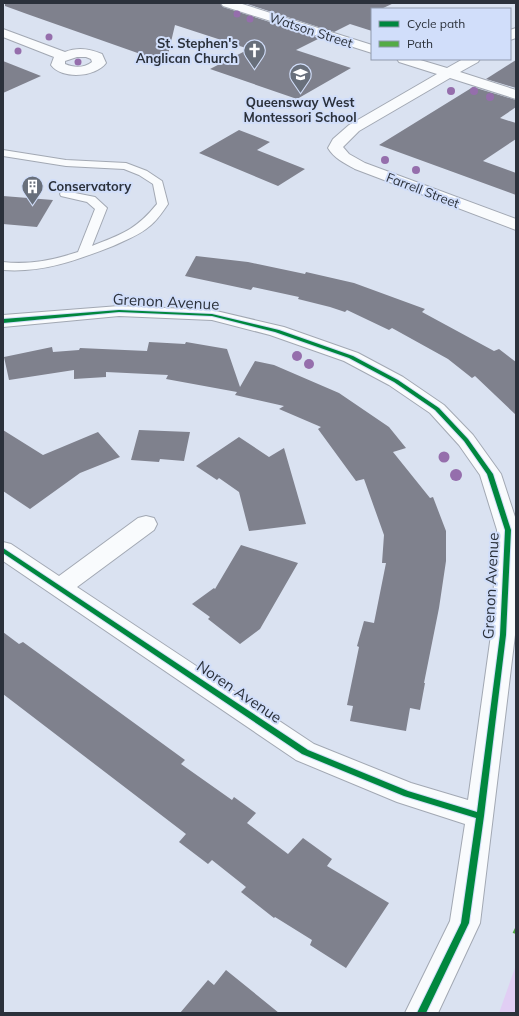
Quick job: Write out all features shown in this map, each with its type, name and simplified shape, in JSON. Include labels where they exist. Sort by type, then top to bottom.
[{"type":"street","name":"Watson Street","points":[[228,3],[371,49]]},
{"type":"street","points":[[3,33],[63,56]]},
{"type":"street","points":[[407,60],[516,95]]},
{"type":"street","points":[[449,73],[470,60]]},
{"type":"street","name":"Farrell Street","points":[[449,73],[354,128],[338,142],[335,148],[344,157],[360,166],[516,225]]},
{"type":"street","name":"Grenon Avenue","points":[[3,321],[119,311],[212,315],[277,331],[351,357],[396,381],[442,414],[466,440],[490,474],[508,530],[503,635],[480,816],[464,923],[421,1013]]},
{"type":"street","points":[[59,588],[146,524]]},
{"type":"street","name":"Noren Avenue","points":[[3,550],[305,752],[406,794],[480,816]]},
{"type":"lane","points":[[3,153],[66,163],[126,166],[143,173],[158,183],[163,204],[146,223],[129,235],[83,254],[53,264],[19,268],[3,266]]},
{"type":"lane","points":[[65,194],[91,199],[101,208],[83,254]]},
{"type":"shaded area","points":[[516,965],[516,1013],[499,1013]]},
{"type":"building","points":[[5,3],[220,3],[223,7],[320,38],[296,50],[351,68],[297,99],[210,69],[249,49],[175,25],[166,63],[5,6]]},
{"type":"building","points":[[244,3],[394,3],[383,8],[371,8],[371,31],[350,24],[334,32]]},
{"type":"building","points":[[516,60],[516,88],[486,79]]},
{"type":"building","points":[[3,61],[41,76],[3,93]]},
{"type":"building","points":[[473,87],[516,100],[516,107],[500,118],[516,123],[516,139],[483,161],[516,173],[516,195],[379,145]]},
{"type":"building","points":[[239,130],[270,142],[257,150],[305,169],[278,186],[199,153]]},
{"type":"building","name":"Conservatory","points":[[3,196],[53,200],[37,227],[3,224]]},
{"type":"building","points":[[196,256],[248,262],[305,274],[306,272],[354,283],[425,309],[422,312],[494,351],[499,349],[516,362],[516,415],[475,376],[472,378],[448,359],[392,328],[389,330],[347,310],[345,312],[298,299],[299,297],[253,287],[251,290],[185,276]]},
{"type":"building","points":[[149,342],[185,344],[186,342],[227,349],[240,387],[255,361],[274,365],[339,393],[389,427],[406,448],[393,452],[430,498],[433,497],[446,531],[446,561],[420,710],[410,708],[406,731],[350,721],[353,706],[347,705],[359,647],[357,646],[364,621],[374,623],[386,563],[382,563],[384,535],[364,479],[356,481],[318,429],[321,427],[279,409],[284,406],[235,395],[237,392],[166,379],[168,375],[106,372],[106,377],[74,379],[74,370],[9,380],[4,357],[52,347],[53,352],[79,350],[80,348],[147,351]]},
{"type":"building","points":[[3,430],[43,455],[98,432],[120,457],[80,473],[30,509],[3,491]]},
{"type":"building","points":[[139,430],[190,432],[184,461],[160,459],[159,462],[131,460]]},
{"type":"building","points":[[239,437],[269,457],[284,448],[306,524],[249,531],[239,492],[219,478],[217,480],[196,466]]},
{"type":"building","points":[[241,545],[298,563],[260,629],[240,644],[208,619],[210,617],[192,604],[214,588],[215,589]]},
{"type":"building","points":[[3,632],[19,644],[23,642],[185,760],[181,764],[232,800],[234,797],[256,813],[247,823],[288,854],[303,838],[332,859],[327,866],[389,903],[346,968],[310,945],[312,940],[275,917],[274,918],[241,892],[246,887],[212,860],[208,864],[179,842],[186,834],[3,694]]},
{"type":"building","points":[[226,970],[279,1013],[180,1013],[208,980],[214,985]]},
{"type":"cycle path","points":[[3,321],[119,311],[212,315],[277,331],[351,357],[396,381],[437,409],[466,440],[490,474],[508,530],[503,635],[480,816],[465,923],[421,1013]]},
{"type":"cycle path","points":[[3,550],[305,752],[407,794],[480,816]]},
{"type":"place","name":"St. Stephen's Anglican Church","points":[[254,70]]},
{"type":"place","name":"Queensway West Montessori School","points":[[300,94]]},
{"type":"place","name":"Conservatory","points":[[32,206]]}]
